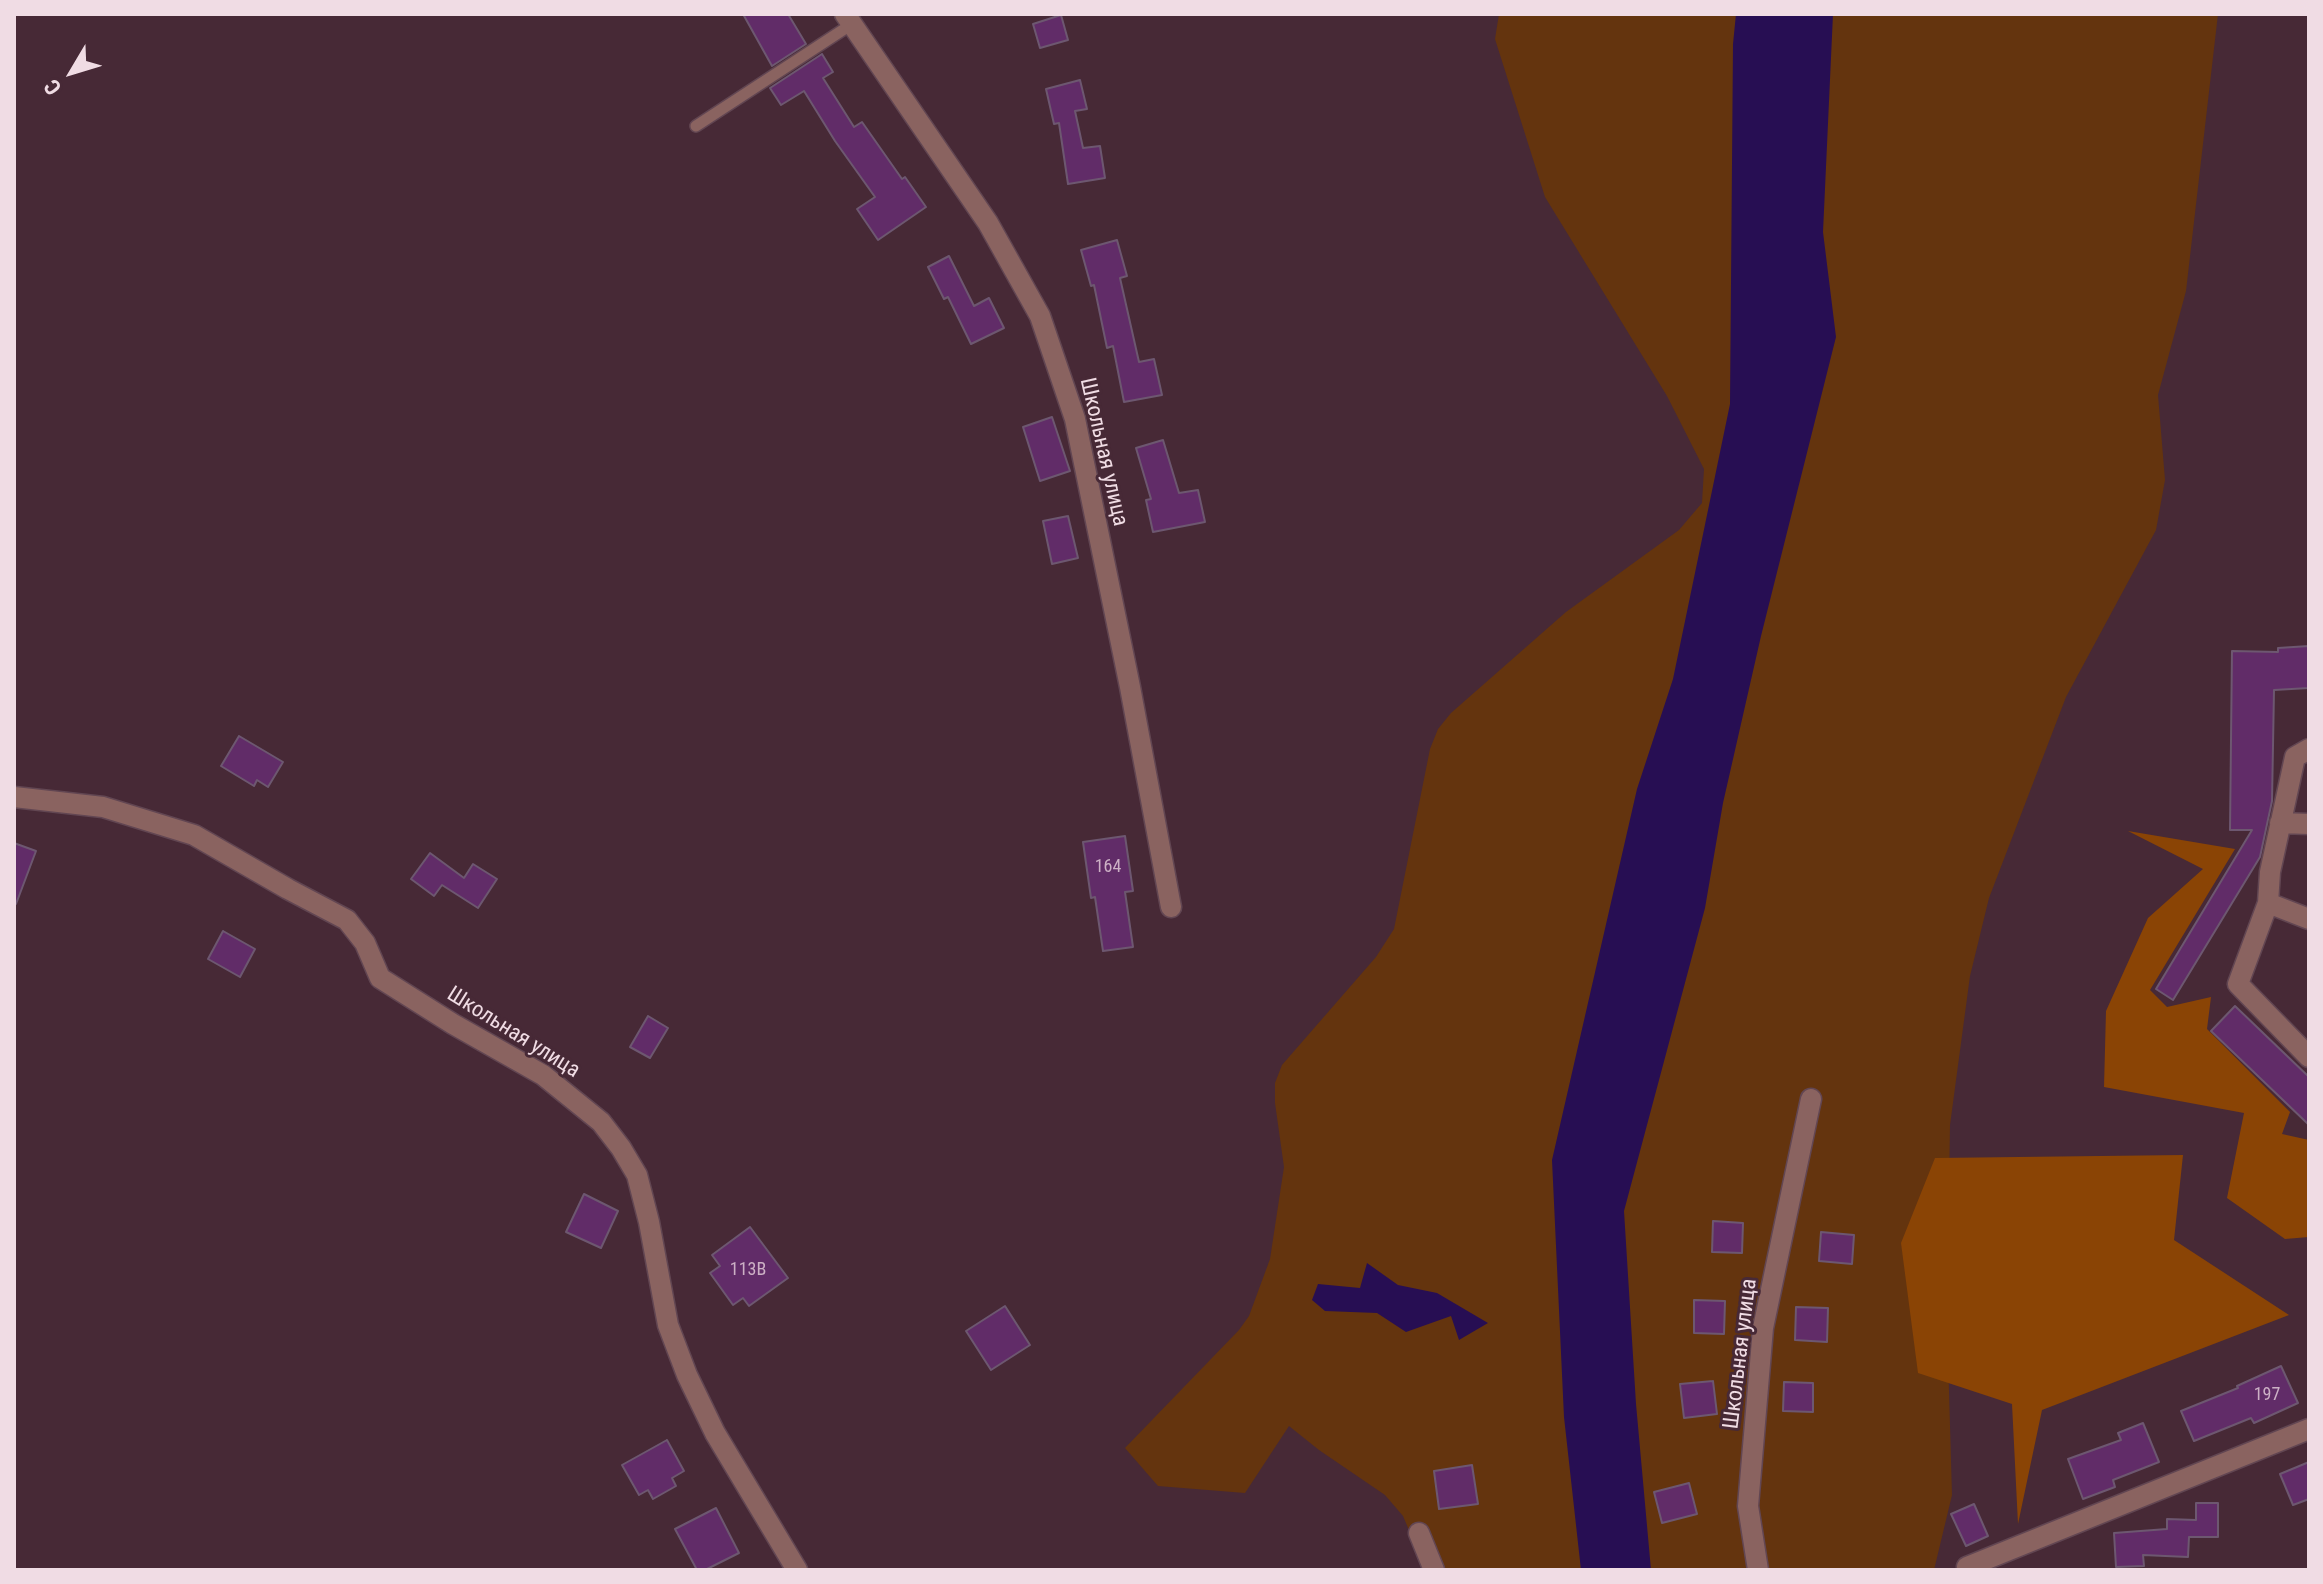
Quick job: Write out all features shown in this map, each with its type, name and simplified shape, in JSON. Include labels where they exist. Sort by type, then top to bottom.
[{"type":"street","name":"Школьная улица","points":[[849,19],[988,223],[1040,316],[1075,419],[1171,907]]},
{"type":"street","points":[[2309,749],[2295,757],[2270,872],[2268,903],[2238,984],[2309,1057]]},
{"type":"street","name":"Школьная улица","points":[[14,797],[103,807],[194,835],[347,920],[365,943],[380,978],[543,1075],[601,1122],[637,1175],[668,1325],[687,1375],[715,1433],[797,1570]]},
{"type":"street","points":[[2280,823],[2309,824]]},
{"type":"street","points":[[2268,903],[2309,919]]},
{"type":"street","name":"Школьная улица","points":[[1758,1570],[1748,1506],[1763,1328],[1811,1099]]},
{"type":"street","points":[[1967,1567],[2309,1429]]},
{"type":"street","points":[[1419,1533],[1434,1570]]},
{"type":"lane","points":[[696,126],[849,19]]},
{"type":"shaded area","points":[[1499,14],[2218,14],[2186,291],[2158,395],[2165,480],[2156,530],[2066,697],[1989,898],[1970,976],[1950,1125],[1947,1321],[1952,1495],[1934,1570],[1426,1570],[1403,1516],[1385,1495],[1289,1426],[1245,1493],[1158,1486],[1125,1448],[1249,1316],[1270,1259],[1284,1167],[1275,1083],[1282,1065],[1376,957],[1394,929],[1430,749],[1438,729],[1451,713],[1566,612],[1679,530],[1702,503],[1704,469],[1667,396],[1545,197],[1495,39]]},
{"type":"shaded area","points":[[1736,14],[1833,14],[1823,232],[1836,337],[1761,636],[1723,803],[1705,908],[1624,1211],[1636,1404],[1651,1570],[1581,1570],[1564,1417],[1552,1160],[1637,789],[1673,679],[1730,404],[1733,44]]},
{"type":"shaded area","points":[[2128,831],[2235,849],[2150,990],[2167,1007],[2211,997],[2207,1029],[2290,1112],[2282,1134],[2309,1140],[2309,1237],[2285,1239],[2227,1198],[2244,1113],[2104,1087],[2106,1011],[2148,918],[2203,869]]},
{"type":"shaded area","points":[[2183,1155],[2174,1240],[2289,1315],[2042,1410],[2018,1524],[2012,1404],[1918,1373],[1901,1243],[1935,1158]]},
{"type":"shaded area","points":[[1367,1263],[1398,1285],[1437,1293],[1488,1323],[1459,1340],[1451,1316],[1406,1332],[1377,1313],[1325,1311],[1312,1300],[1318,1284],[1360,1288]]},
{"type":"building","points":[[743,14],[788,14],[806,44],[772,66]]},
{"type":"building","points":[[1061,15],[1068,40],[1040,48],[1033,24]]},
{"type":"building","points":[[822,54],[833,72],[823,78],[854,127],[862,122],[926,207],[878,240],[857,209],[875,197],[804,91],[781,105],[770,88]]},
{"type":"building","points":[[1080,80],[1087,109],[1075,111],[1083,148],[1100,146],[1105,178],[1068,184],[1059,123],[1054,124],[1046,89]]},
{"type":"building","points":[[1117,240],[1127,276],[1120,278],[1139,362],[1154,359],[1162,395],[1124,402],[1113,346],[1107,348],[1094,285],[1091,286],[1081,250]]},
{"type":"building","points":[[949,256],[974,306],[989,298],[1004,328],[971,344],[948,297],[944,299],[928,267]]},
{"type":"building","points":[[1052,417],[1070,471],[1040,481],[1023,427]]},
{"type":"building","points":[[1163,440],[1179,493],[1198,490],[1205,522],[1153,532],[1146,500],[1151,499],[1136,448]]},
{"type":"building","points":[[1068,516],[1078,558],[1052,564],[1043,521]]},
{"type":"building","points":[[2309,646],[2309,688],[2274,690],[2272,801],[2260,857],[2173,1000],[2156,989],[2252,830],[2230,830],[2232,651],[2278,652],[2278,648]]},
{"type":"building","points":[[239,736],[283,762],[268,787],[257,780],[254,786],[221,766]]},
{"type":"building","points":[[1125,836],[1133,891],[1125,892],[1133,947],[1103,951],[1083,842]]},
{"type":"building","points":[[14,843],[36,851],[16,904],[14,904]]},
{"type":"building","points":[[430,853],[464,878],[473,864],[497,879],[478,908],[442,885],[434,896],[411,879]]},
{"type":"building","points":[[223,931],[255,949],[240,977],[208,959]]},
{"type":"building","points":[[2235,1006],[2309,1077],[2309,1125],[2211,1031]]},
{"type":"building","points":[[648,1016],[668,1028],[650,1058],[630,1047]]},
{"type":"building","points":[[584,1194],[618,1211],[601,1248],[566,1232]]},
{"type":"building","points":[[1713,1221],[1743,1223],[1742,1253],[1712,1252]]},
{"type":"building","points":[[750,1227],[788,1278],[749,1306],[743,1298],[733,1305],[710,1273],[720,1266],[712,1255]]},
{"type":"building","points":[[1821,1232],[1854,1235],[1852,1264],[1819,1261]]},
{"type":"building","points":[[1694,1300],[1725,1301],[1724,1334],[1694,1333]]},
{"type":"building","points":[[1005,1306],[1030,1345],[991,1370],[966,1331]]},
{"type":"building","points":[[1796,1307],[1828,1308],[1827,1342],[1795,1340]]},
{"type":"building","points":[[2281,1366],[2298,1403],[2254,1423],[2251,1418],[2194,1441],[2181,1411],[2238,1388]]},
{"type":"building","points":[[1713,1381],[1717,1414],[1684,1418],[1680,1384]]},
{"type":"building","points":[[1784,1382],[1813,1383],[1813,1412],[1783,1411]]},
{"type":"building","points":[[2143,1423],[2159,1462],[2113,1480],[2115,1487],[2083,1499],[2068,1459],[2121,1440],[2118,1433]]},
{"type":"building","points":[[667,1440],[684,1471],[672,1478],[676,1486],[653,1499],[648,1490],[639,1495],[622,1465]]},
{"type":"building","points":[[2309,1462],[2309,1499],[2293,1505],[2280,1474]]},
{"type":"building","points":[[1472,1465],[1478,1504],[1439,1509],[1434,1471]]},
{"type":"building","points":[[1689,1483],[1697,1514],[1662,1523],[1654,1492]]},
{"type":"building","points":[[2196,1503],[2218,1503],[2218,1537],[2189,1537],[2188,1557],[2143,1555],[2144,1566],[2116,1567],[2114,1533],[2167,1529],[2167,1519],[2196,1520]]},
{"type":"building","points":[[1974,1504],[1988,1536],[1966,1546],[1951,1514]]},
{"type":"building","points":[[716,1508],[739,1553],[705,1570],[697,1570],[675,1529]]}]
